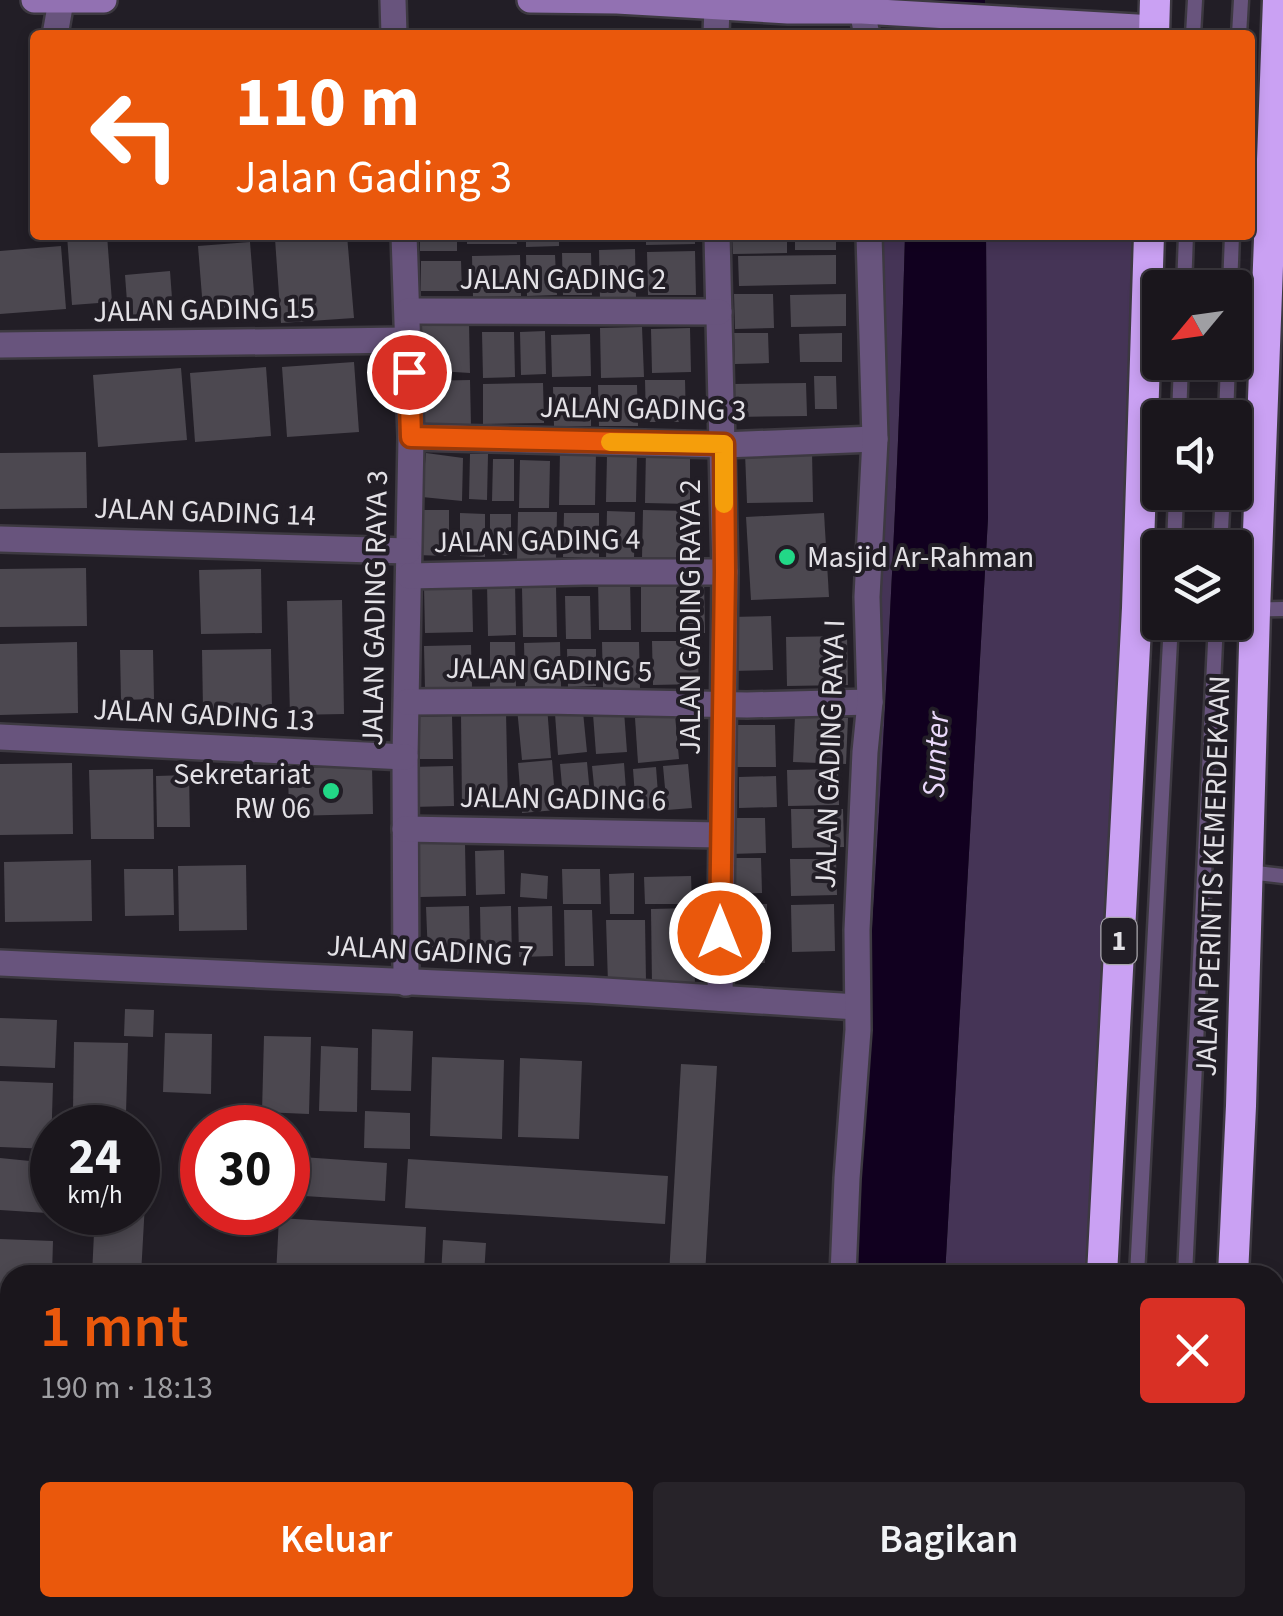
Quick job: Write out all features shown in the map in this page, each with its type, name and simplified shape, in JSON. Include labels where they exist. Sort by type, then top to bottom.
[{"type":"highway","name":"JALAN PERINTIS KEMERDEKAAN","points":[[1233,1265],[1258,610],[1275,312],[1278,0]]},
{"type":"highway","name":"1","points":[[1103,1265],[1143,608],[1148,240]]},
{"type":"street","points":[[34,0],[104,0]]},
{"type":"street","points":[[57,30],[62,0]]},
{"type":"street","points":[[394,0],[394,30]]},
{"type":"street","points":[[530,0],[866,15],[1154,21]]},
{"type":"street","points":[[716,30],[717,7]]},
{"type":"street","name":"JALAN GADING RAYA 3","points":[[404,240],[411,437],[405,757],[406,983]]},
{"type":"street","name":"JALAN GADING RAYA 2","points":[[717,240],[725,572],[720,998]]},
{"type":"street","name":"JALAN GADING RAYA I","points":[[843,1265],[858,1030],[865,752],[870,702],[866,598],[876,439],[869,240]]},
{"type":"street","name":"JALAN GADING 2","points":[[408,311],[719,312]]},
{"type":"street","name":"JALAN GADING 15","points":[[0,345],[408,340]]},
{"type":"street","name":"JALAN GADING 3","points":[[411,437],[724,444],[876,439]]},
{"type":"street","name":"JALAN GADING 14","points":[[0,539],[408,563]]},
{"type":"street","name":"JALAN GADING 4","points":[[408,563],[584,572],[725,572]]},
{"type":"street","name":"JALAN GADING 5","points":[[407,702],[870,702]]},
{"type":"street","name":"JALAN GADING 13","points":[[0,737],[405,757]]},
{"type":"street","name":"JALAN GADING 6","points":[[405,829],[720,835]]},
{"type":"street","name":"JALAN GADING 7","points":[[0,963],[856,1007]]},
{"type":"lane","points":[[1194,30],[1195,0]]},
{"type":"lane","points":[[1240,30],[1241,0]]},
{"type":"lane","points":[[1185,270],[1186,240]]},
{"type":"lane","points":[[1231,270],[1232,240]]},
{"type":"lane","points":[[1138,1265],[1170,640]]},
{"type":"lane","points":[[1185,1265],[1215,640]]},
{"type":"lane","points":[[1248,872],[1283,876]]},
{"type":"shaded area","points":[[872,240],[905,240],[889,625],[850,1265]]},
{"type":"shaded area","points":[[986,240],[1145,240],[1098,1265],[946,1265],[988,518]]},
{"type":"water","points":[[911,0],[985,0],[985,30],[910,30]]},
{"type":"water","name":"Sunter","points":[[905,240],[986,240],[988,518],[946,1265],[851,1265],[875,885]]},
{"type":"building","points":[[67,240],[107,240],[112,302],[72,305]]},
{"type":"building","points":[[275,240],[347,240],[354,318],[281,323]]},
{"type":"building","points":[[420,240],[457,240],[457,251],[420,251]]},
{"type":"building","points":[[467,240],[517,240],[517,244],[467,244]]},
{"type":"building","points":[[526,240],[559,240],[559,246],[526,247]]},
{"type":"building","points":[[646,240],[695,240],[695,244],[646,245]]},
{"type":"building","points":[[732,240],[787,240],[787,253],[733,254]]},
{"type":"building","points":[[795,240],[836,240],[836,250],[795,250]]},
{"type":"building","points":[[250,242],[255,306],[203,309],[198,246]]},
{"type":"building","points":[[61,246],[66,309],[0,314],[0,251]]},
{"type":"building","points":[[635,249],[636,298],[600,298],[599,250]]},
{"type":"building","points":[[695,251],[696,295],[648,295],[647,252]]},
{"type":"building","points":[[562,253],[591,253],[592,295],[563,295]]},
{"type":"building","points":[[520,255],[521,296],[473,297],[472,256]]},
{"type":"building","points":[[526,255],[555,255],[557,295],[527,296]]},
{"type":"building","points":[[836,255],[836,284],[739,286],[738,256]]},
{"type":"building","points":[[421,261],[461,261],[462,291],[421,291]]},
{"type":"building","points":[[170,271],[173,312],[128,315],[125,275]]},
{"type":"building","points":[[734,294],[773,294],[774,328],[735,329]]},
{"type":"building","points":[[846,294],[846,326],[791,327],[790,295]]},
{"type":"building","points":[[469,323],[470,373],[422,370],[421,325]]},
{"type":"building","points":[[642,327],[644,377],[601,378],[600,328]]},
{"type":"building","points":[[690,328],[691,372],[652,373],[651,329]]},
{"type":"building","points":[[545,331],[546,374],[521,375],[520,332]]},
{"type":"building","points":[[482,332],[514,332],[515,377],[483,378]]},
{"type":"building","points":[[734,333],[768,333],[769,363],[735,364]]},
{"type":"building","points":[[842,333],[842,362],[800,362],[799,334]]},
{"type":"building","points":[[590,334],[591,376],[552,377],[551,335]]},
{"type":"building","points":[[354,362],[359,432],[287,437],[282,367]]},
{"type":"building","points":[[266,367],[271,436],[195,442],[190,373]]},
{"type":"building","points":[[181,368],[187,440],[98,447],[93,375]]},
{"type":"building","points":[[814,376],[836,376],[837,409],[815,409]]},
{"type":"building","points":[[470,380],[471,427],[423,427],[422,381]]},
{"type":"building","points":[[645,380],[685,380],[686,422],[646,422]]},
{"type":"building","points":[[543,383],[544,423],[483,424],[483,384]]},
{"type":"building","points":[[806,383],[807,416],[734,417],[734,384]]},
{"type":"building","points":[[598,385],[637,385],[638,426],[599,426]]},
{"type":"building","points":[[553,387],[591,387],[591,426],[554,426]]},
{"type":"building","points":[[646,449],[690,450],[690,504],[645,503]]},
{"type":"building","points":[[560,451],[596,452],[595,505],[559,505]]},
{"type":"building","points":[[86,452],[87,508],[0,509],[0,453]]},
{"type":"building","points":[[812,452],[813,502],[747,503],[745,453]]},
{"type":"building","points":[[426,453],[463,458],[462,501],[422,497]]},
{"type":"building","points":[[470,454],[488,454],[487,500],[469,499]]},
{"type":"building","points":[[607,455],[637,456],[636,502],[606,502]]},
{"type":"building","points":[[493,459],[514,459],[514,501],[492,501]]},
{"type":"building","points":[[520,460],[550,461],[549,508],[519,508]]},
{"type":"building","points":[[416,510],[449,510],[449,556],[415,555]]},
{"type":"building","points":[[643,510],[691,511],[690,559],[642,558]]},
{"type":"building","points":[[607,511],[635,512],[634,560],[606,560]]},
{"type":"building","points":[[518,512],[557,512],[556,560],[517,560]]},
{"type":"building","points":[[460,513],[485,514],[485,557],[460,556]]},
{"type":"building","points":[[564,513],[599,513],[599,557],[563,557]]},
{"type":"building","name":"Masjid Ar-Rahman","points":[[824,513],[829,597],[751,600],[746,517]]},
{"type":"building","points":[[490,514],[511,514],[511,555],[490,555]]},
{"type":"building","points":[[86,568],[87,626],[0,627],[0,569]]},
{"type":"building","points":[[261,569],[262,633],[201,634],[199,570]]},
{"type":"building","points":[[687,578],[704,578],[705,633],[688,634]]},
{"type":"building","points":[[598,579],[630,579],[631,630],[599,630]]},
{"type":"building","points":[[679,581],[680,632],[641,632],[641,582]]},
{"type":"building","points":[[515,582],[516,635],[488,636],[487,583]]},
{"type":"building","points":[[472,585],[473,632],[425,633],[424,586]]},
{"type":"building","points":[[556,587],[557,637],[523,637],[522,588]]},
{"type":"building","points":[[565,596],[590,596],[591,639],[566,639]]},
{"type":"building","points":[[342,600],[344,714],[290,715],[287,601]]},
{"type":"building","points":[[771,616],[773,670],[732,671],[731,617]]},
{"type":"building","points":[[847,636],[848,685],[787,686],[786,637]]},
{"type":"building","points":[[652,641],[697,641],[699,684],[653,685]]},
{"type":"building","points":[[77,642],[78,713],[0,715],[0,644]]},
{"type":"building","points":[[490,642],[515,642],[516,687],[490,687]]},
{"type":"building","points":[[560,642],[561,687],[525,687],[524,643]]},
{"type":"building","points":[[602,642],[639,642],[640,688],[603,688]]},
{"type":"building","points":[[471,645],[472,688],[425,689],[424,646]]},
{"type":"building","points":[[271,649],[272,710],[203,710],[202,650]]},
{"type":"building","points":[[567,649],[596,649],[596,686],[568,687]]},
{"type":"building","points":[[120,650],[153,650],[154,699],[121,700]]},
{"type":"building","points":[[547,706],[551,758],[522,760],[517,708]]},
{"type":"building","points":[[624,711],[627,752],[596,754],[593,714]]},
{"type":"building","points":[[506,712],[508,806],[462,807],[461,713]]},
{"type":"building","points":[[583,712],[587,752],[558,755],[555,714]]},
{"type":"building","points":[[675,715],[679,759],[638,763],[635,718]]},
{"type":"building","points":[[452,716],[453,759],[420,759],[419,717]]},
{"type":"building","points":[[795,716],[848,718],[846,764],[793,762]]},
{"type":"building","points":[[733,725],[775,725],[776,767],[734,767]]},
{"type":"building","points":[[552,760],[556,810],[522,813],[518,763]]},
{"type":"building","points":[[587,762],[591,805],[564,808],[560,764]]},
{"type":"building","points":[[72,763],[73,834],[0,835],[0,764]]},
{"type":"building","points":[[624,763],[627,804],[596,806],[592,766]]},
{"type":"building","points":[[688,764],[692,808],[667,810],[663,766]]},
{"type":"building","name":"Sekretariat RW 06","points":[[372,766],[373,814],[289,816],[288,768]]},
{"type":"building","points":[[453,766],[454,806],[411,807],[410,767]]},
{"type":"building","points":[[656,767],[659,807],[636,810],[633,769]]},
{"type":"building","points":[[153,769],[154,839],[91,839],[89,770]]},
{"type":"building","points":[[838,769],[839,805],[788,806],[787,770]]},
{"type":"building","points":[[189,775],[190,827],[157,827],[156,776]]},
{"type":"building","points":[[776,776],[777,807],[739,808],[739,777]]},
{"type":"building","points":[[791,809],[843,809],[844,847],[792,848]]},
{"type":"building","points":[[729,818],[765,818],[766,853],[730,854]]},
{"type":"building","points":[[419,844],[465,844],[466,896],[420,897]]},
{"type":"building","points":[[504,850],[505,894],[476,895],[475,851]]},
{"type":"building","points":[[729,858],[761,858],[762,893],[730,894]]},
{"type":"building","points":[[790,859],[836,859],[837,895],[791,896]]},
{"type":"building","points":[[91,860],[92,921],[5,922],[4,862]]},
{"type":"building","points":[[246,865],[247,930],[179,931],[178,866]]},
{"type":"building","points":[[124,869],[173,869],[174,915],[125,916]]},
{"type":"building","points":[[562,869],[600,869],[601,904],[563,904]]},
{"type":"building","points":[[521,873],[548,876],[547,899],[520,897]]},
{"type":"building","points":[[634,873],[634,914],[610,914],[609,874]]},
{"type":"building","points":[[691,876],[692,904],[645,904],[644,877]]},
{"type":"building","points":[[729,904],[767,904],[767,928],[730,928]]},
{"type":"building","points":[[834,904],[835,951],[792,952],[791,905]]},
{"type":"building","points":[[469,906],[470,955],[428,956],[426,907]]},
{"type":"building","points":[[511,906],[512,961],[481,961],[480,907]]},
{"type":"building","points":[[552,906],[553,956],[519,957],[518,907]]},
{"type":"building","points":[[693,908],[695,985],[652,986],[651,909]]},
{"type":"building","points":[[564,910],[592,910],[594,966],[565,966]]},
{"type":"building","points":[[606,920],[645,920],[646,982],[608,983]]},
{"type":"building","points":[[764,931],[765,963],[730,964],[728,932]]},
{"type":"building","points":[[125,1009],[154,1010],[153,1037],[124,1036]]},
{"type":"building","points":[[0,1018],[57,1020],[55,1068],[0,1066]]},
{"type":"building","points":[[372,1029],[413,1031],[411,1091],[371,1090]]},
{"type":"building","points":[[165,1033],[212,1034],[211,1094],[163,1092]]},
{"type":"building","points":[[264,1036],[311,1037],[309,1105],[262,1105]]},
{"type":"building","points":[[74,1042],[128,1043],[126,1105],[73,1105]]},
{"type":"building","points":[[321,1046],[358,1048],[357,1112],[319,1111]]},
{"type":"building","points":[[432,1057],[504,1060],[502,1139],[430,1136]]},
{"type":"building","points":[[520,1058],[582,1061],[579,1139],[518,1137]]},
{"type":"building","points":[[681,1064],[717,1066],[706,1265],[670,1265]]},
{"type":"building","points":[[0,1081],[53,1083],[52,1105],[30,1105],[30,1148],[0,1147]]},
{"type":"building","points":[[365,1111],[410,1113],[410,1149],[364,1148]]},
{"type":"building","points":[[0,1158],[30,1161],[30,1212],[0,1210]]},
{"type":"building","points":[[310,1158],[387,1163],[385,1201],[310,1196]]},
{"type":"building","points":[[408,1159],[668,1176],[665,1224],[405,1208]]},
{"type":"building","points":[[310,1220],[426,1227],[424,1265],[277,1265],[278,1235],[310,1235]]},
{"type":"building","points":[[94,1235],[143,1235],[142,1265],[92,1265]]},
{"type":"building","points":[[0,1239],[53,1241],[52,1265],[0,1265]]},
{"type":"building","points":[[443,1240],[486,1243],[485,1265],[442,1265]]},
{"type":"slow traffic","points":[[610,442],[724,444],[724,504]]},
{"type":"place","name":"Masjid Ar-Rahman","points":[[787,557]]},
{"type":"place","name":"Sekretariat RW 06","points":[[331,791]]},
{"type":"route","points":[[409,372],[411,437],[724,444],[720,933]]}]
